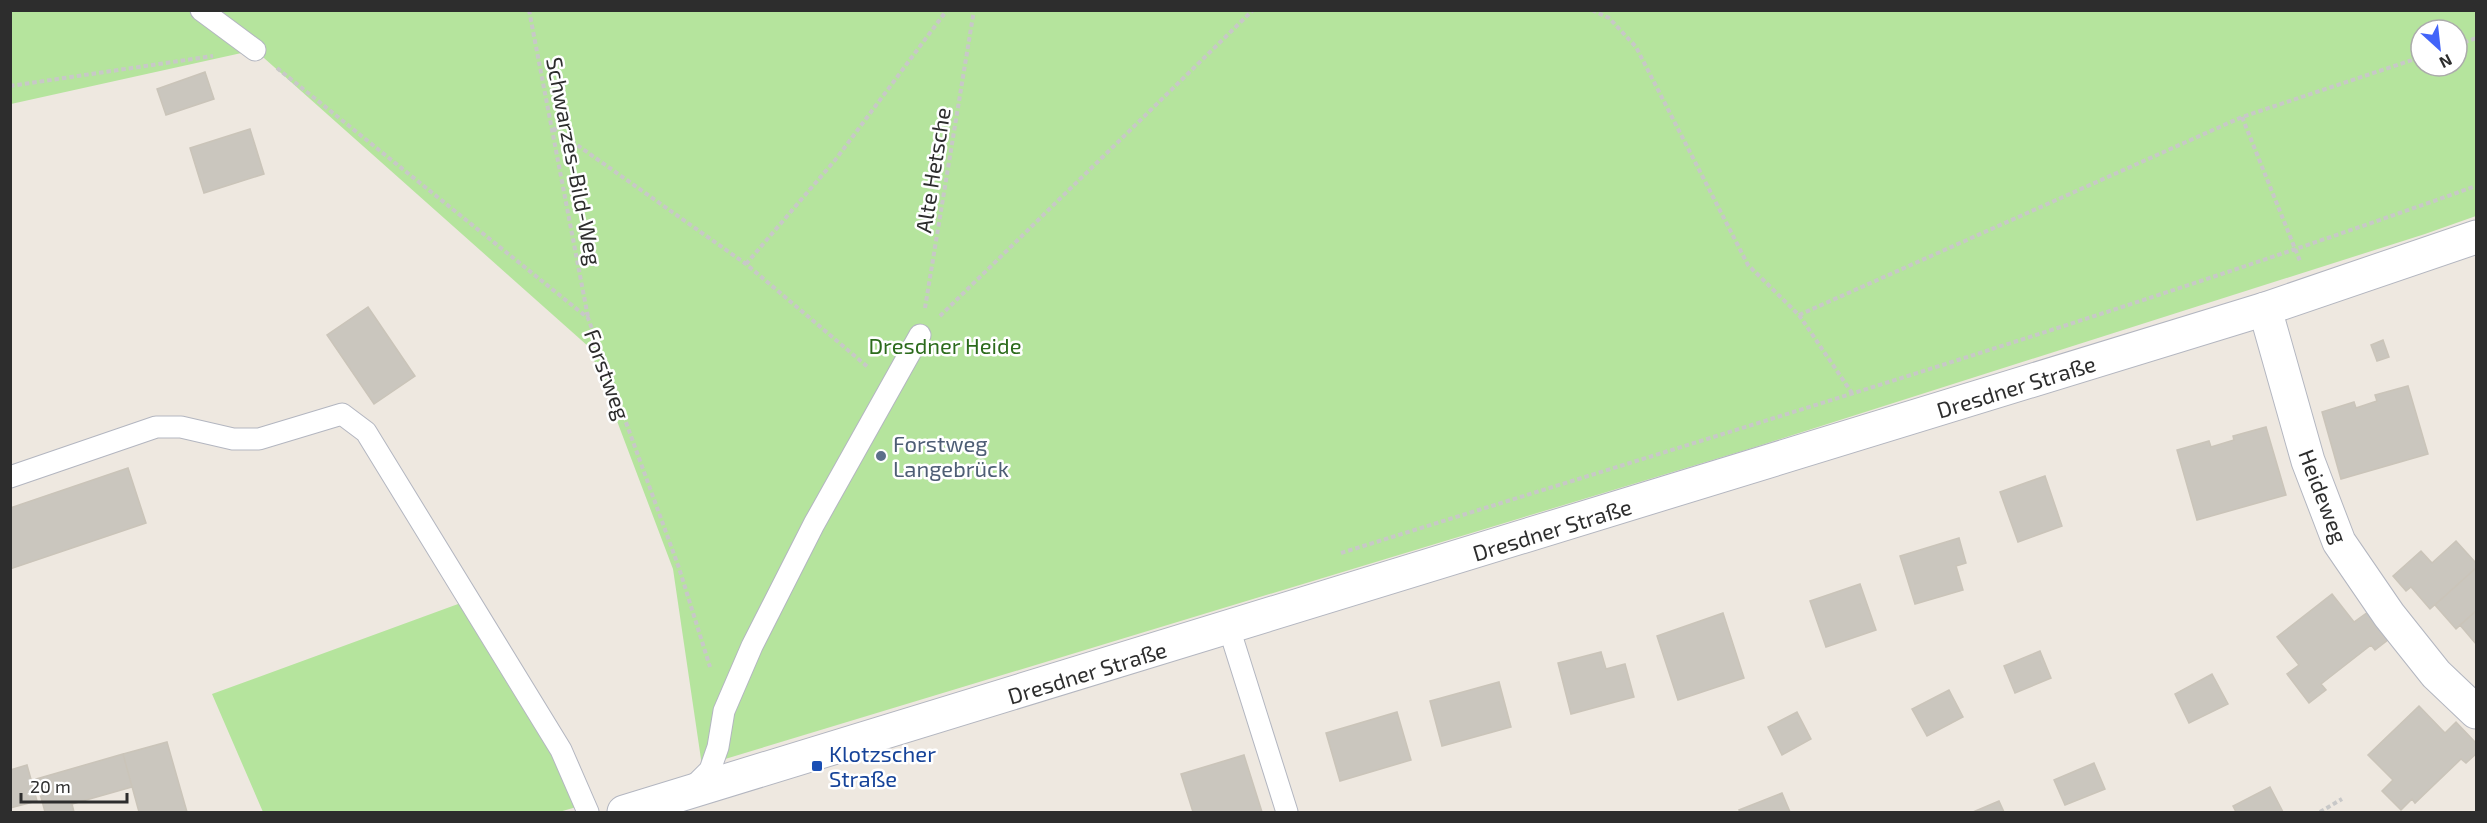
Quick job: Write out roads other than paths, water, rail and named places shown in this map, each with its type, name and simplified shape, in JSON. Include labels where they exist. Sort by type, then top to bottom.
[{"type":"main road","name":"Dresdner Straße","points":[[624,813],[686,803],[1229,628],[2265,309],[2476,237]]},
{"type":"main road","name":"Heideweg","points":[[2265,309],[2308,461],[2339,542],[2389,615],[2436,674],[2476,712]]},
{"type":"lane","points":[[201,10],[255,50]]},
{"type":"lane","points":[[686,803],[710,770],[718,747],[724,711],[752,646],[814,524],[893,388],[920,335]]},
{"type":"lane","points":[[10,477],[156,427],[181,427],[233,439],[259,439],[342,414],[366,432],[561,750],[588,813]]},
{"type":"lane","points":[[1229,628],[1287,813]]},
{"type":"place","name":"Forstweg Langebrück","points":[[881,456]]},
{"type":"place","name":"Klotzscher Straße","points":[[817,766]]},
{"type":"park label","name":"Dresdner Heide","points":[[945,345]]}]
